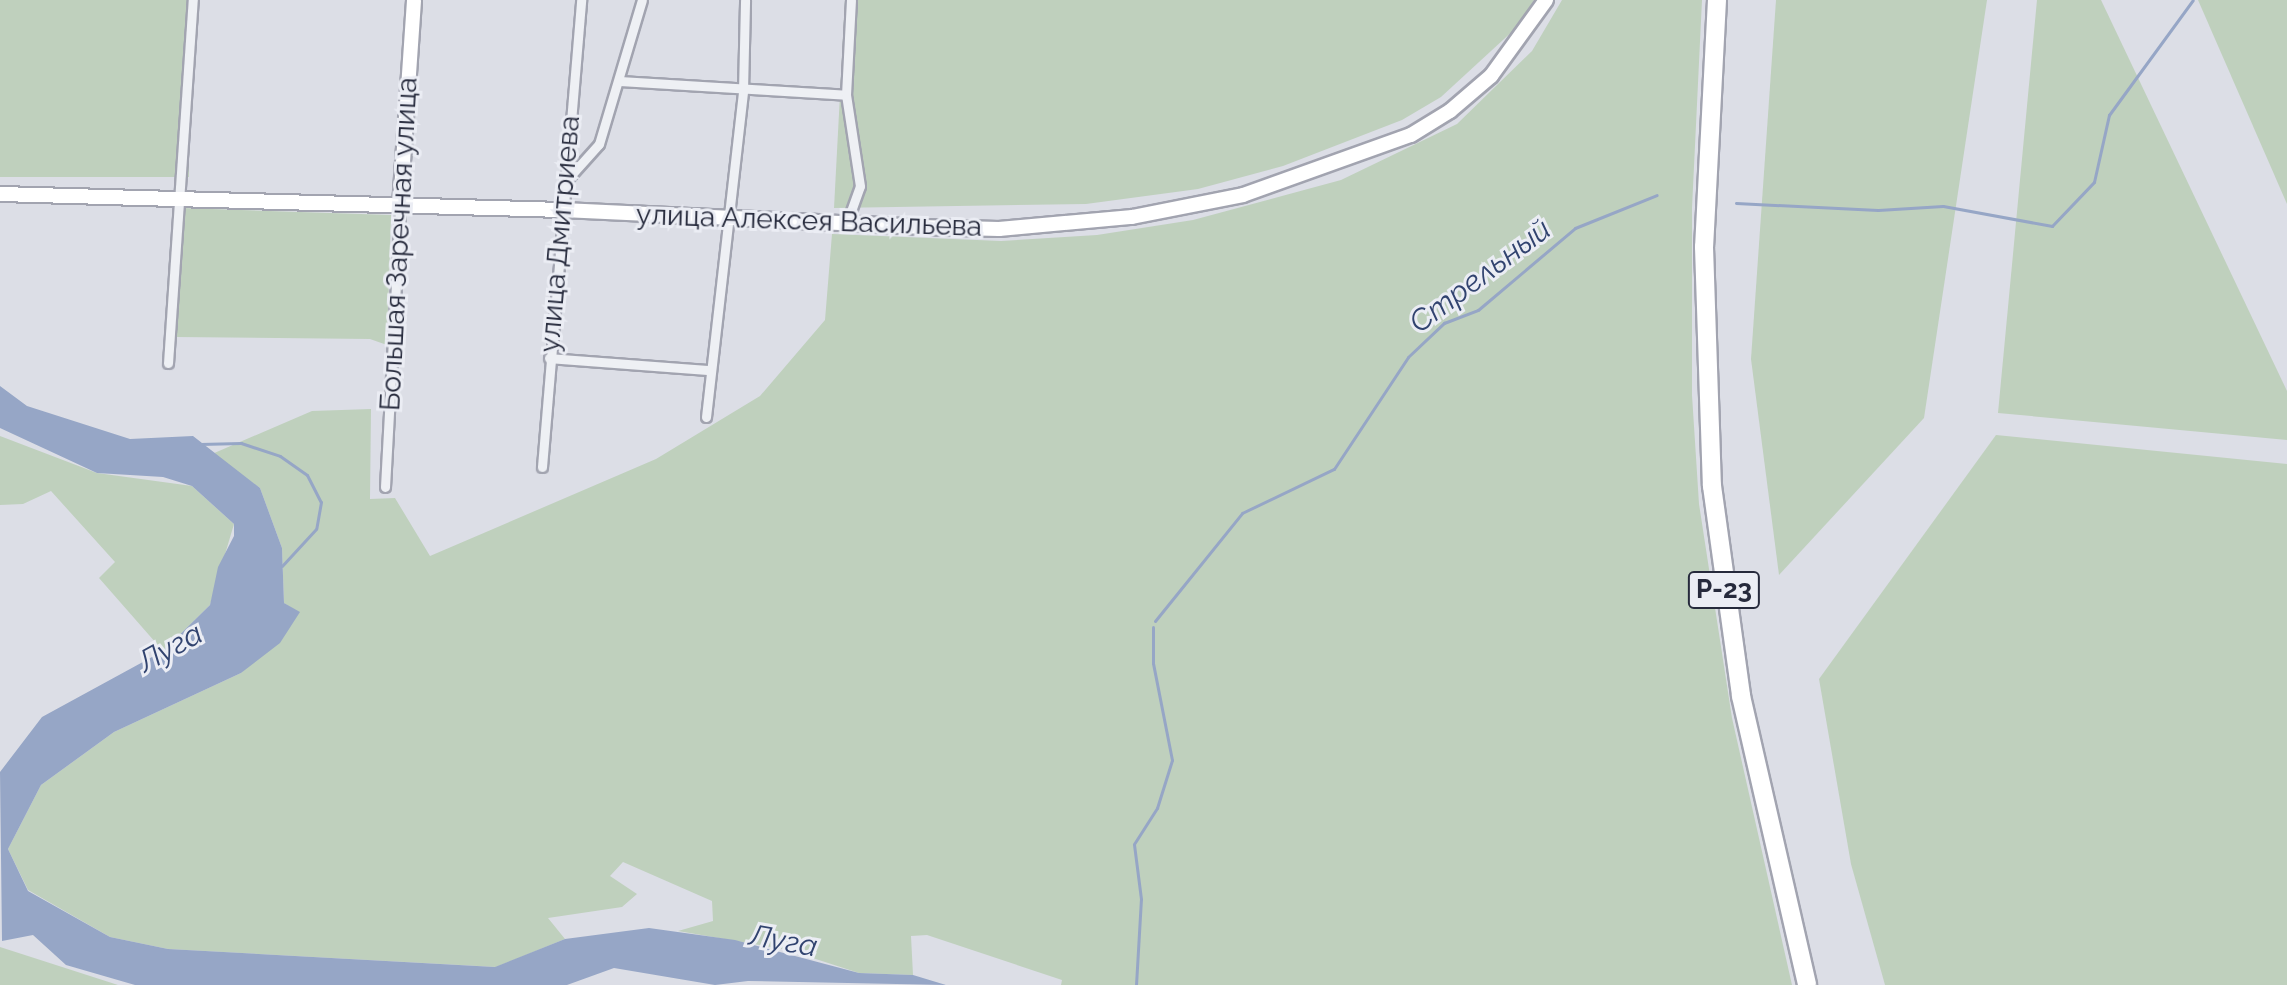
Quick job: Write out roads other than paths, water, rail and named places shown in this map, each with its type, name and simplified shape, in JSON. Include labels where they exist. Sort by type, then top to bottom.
[{"type":"highway","name":"Р-23","points":[[1717,0],[1705,202],[1705,389],[1721,569],[1757,776],[1807,985]]},
{"type":"main road","name":"Большая Заречная улица","points":[[400,206],[414,0]]},
{"type":"main road","name":"улица Алексея Васильева","points":[[0,194],[563,210],[846,225],[999,229],[1077,224],[1203,204],[1302,178],[1411,135],[1450,111],[1500,65],[1546,0]]},
{"type":"main road","points":[[1705,202],[1725,0]]},
{"type":"street","points":[[168,363],[176,199],[193,0]]},
{"type":"street","name":"улица Дмитриева","points":[[542,467],[581,0]]},
{"type":"street","points":[[564,183],[599,144],[642,0]]},
{"type":"street","points":[[706,417],[743,91],[745,0]]},
{"type":"street","points":[[846,225],[860,186],[846,95],[851,0]]},
{"type":"street","points":[[620,81],[846,95]]},
{"type":"street","name":"Большая Заречная улица","points":[[385,487],[400,206]]},
{"type":"street","points":[[549,358],[710,370]]},
{"type":"water","name":"Луга","points":[[0,386],[27,406],[130,439],[193,436],[260,488],[282,548],[284,603],[300,612],[280,643],[241,673],[114,732],[41,785],[8,849],[28,891],[110,937],[168,949],[495,967],[565,939],[649,928],[735,940],[859,973],[913,975],[946,985],[748,981],[715,985],[614,968],[567,985],[135,985],[66,965],[33,935],[2,941],[0,772],[42,717],[163,651],[210,605],[218,567],[234,536],[234,524],[192,486],[163,477],[97,473],[0,428]]},
{"type":"waterway","name":"Стрельный","points":[[1736,203],[1878,210],[1943,206],[2052,226],[2094,182],[2109,115],[2193,0]]},
{"type":"waterway","name":"Стрельный","points":[[1155,621],[1242,513],[1334,469],[1408,357],[1444,323],[1478,310],[1575,228],[1657,195]]},
{"type":"waterway","points":[[200,444],[241,443],[280,456],[307,475],[321,502],[316,529],[282,566]]},
{"type":"waterway","name":"Стрельный","points":[[1136,985],[1141,899],[1134,844],[1157,808],[1172,760],[1153,663],[1153,627]]}]
